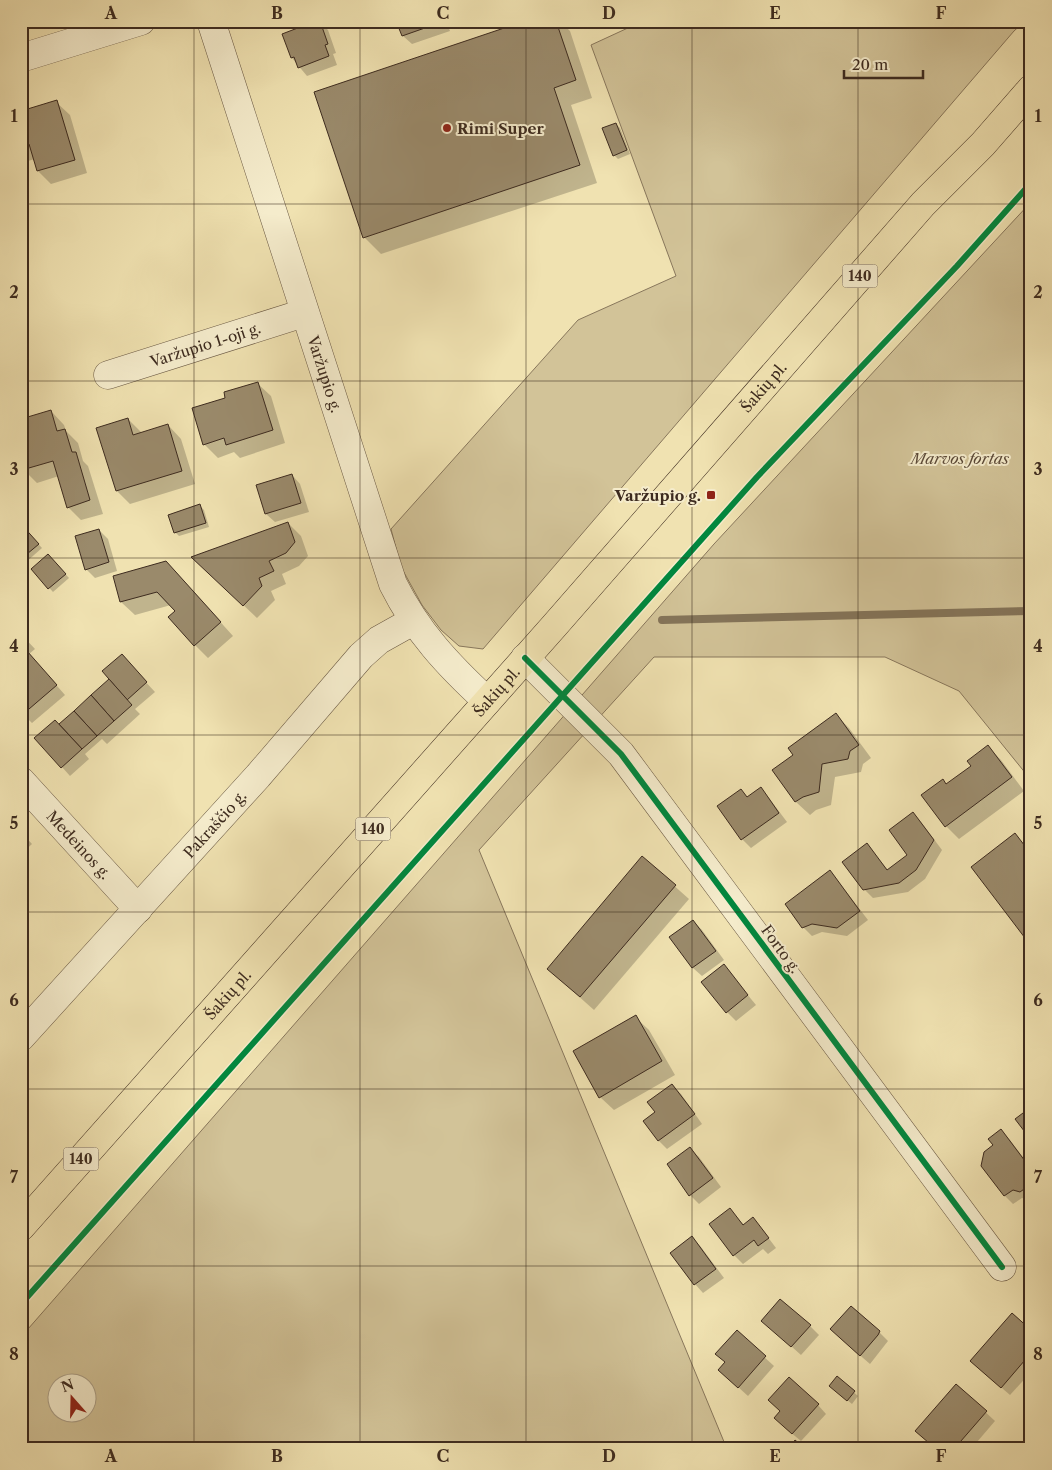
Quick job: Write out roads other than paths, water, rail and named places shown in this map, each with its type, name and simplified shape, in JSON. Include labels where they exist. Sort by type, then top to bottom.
[{"type":"main road","name":"Šakių pl.","points":[[21,1226],[525,658],[923,204],[983,144],[1031,89]]},
{"type":"street","points":[[21,58],[141,21]]},
{"type":"street","name":"Varžupio g.","points":[[211,21],[393,584],[413,621],[441,657],[487,701]]},
{"type":"street","name":"Varžupio 1-oji g.","points":[[108,375],[304,313]]},
{"type":"street","name":"Pakraščio g.","points":[[21,1037],[258,776],[361,656],[379,640],[413,621]]},
{"type":"street","name":"Forto g.","points":[[525,658],[621,754],[1002,1267]]},
{"type":"street","name":"Medeinos g.","points":[[21,781],[138,909]]},
{"type":"waterway","points":[[662,620],[1031,611]]},
{"type":"place","name":"Rimi Super","points":[[447,128]]},
{"type":"place","name":"Varžupio g.","points":[[711,495]]},
{"type":"park label","name":"Marvos fortas","points":[[960,458]]}]
